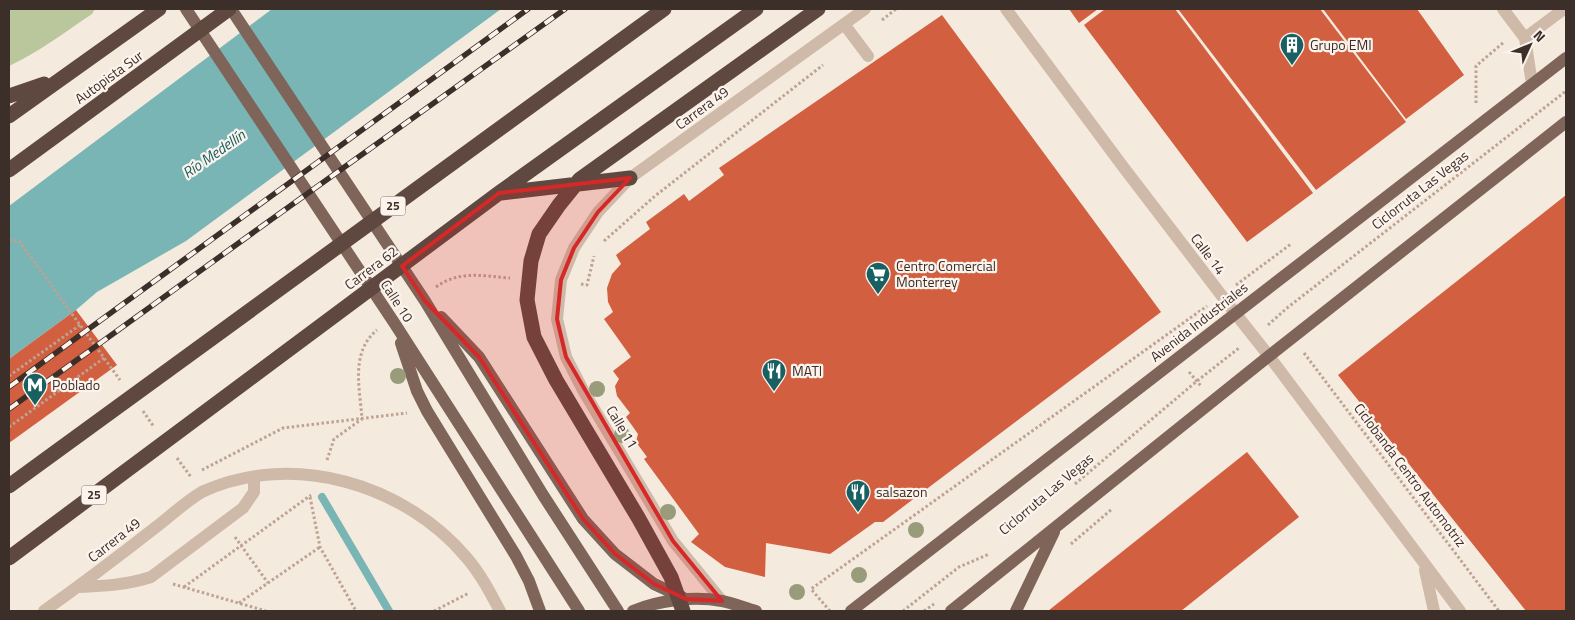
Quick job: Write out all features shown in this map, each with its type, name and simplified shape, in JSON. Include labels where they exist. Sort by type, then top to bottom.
[{"type":"highway","name":"Autopista Sur","points":[[9,116],[159,9]]},
{"type":"highway","name":"Autopista Sur","points":[[9,170],[230,9]]},
{"type":"highway","name":"25","points":[[9,486],[664,9]]},
{"type":"highway","name":"Carrera 62","points":[[9,558],[500,193],[756,9]]},
{"type":"highway","points":[[685,605],[639,519],[556,380],[534,337],[527,300],[530,261],[539,234],[580,179],[818,9]]},
{"type":"highway","points":[[9,96],[64,76]]},
{"type":"highway","points":[[500,193],[630,178]]},
{"type":"main road","name":"Calle 10","points":[[186,9],[395,324],[579,611]]},
{"type":"main road","name":"Calle 10","points":[[230,9],[425,301],[544,495],[618,611]]},
{"type":"main road","name":"Avenida Industriales","points":[[851,611],[1566,58]]},
{"type":"main road","points":[[951,611],[1269,356],[1566,122]]},
{"type":"main road","points":[[425,301],[479,357],[583,519],[615,554],[685,605]]},
{"type":"main road","points":[[395,324],[417,391],[427,411],[516,556],[529,582],[540,611]]},
{"type":"main road","points":[[1016,611],[1056,528]]},
{"type":"main road","points":[[963,611],[974,593]]},
{"type":"main road","points":[[633,611],[646,606],[685,605],[722,601],[756,611]]},
{"type":"street","name":"Carrera 49","points":[[574,248],[598,212],[630,178],[865,9]]},
{"type":"street","name":"Calle 14","points":[[1006,9],[1460,611]]},
{"type":"street","points":[[1503,9],[1522,34],[1532,84]]},
{"type":"street","points":[[1522,34],[1564,9]]},
{"type":"street","points":[[844,24],[868,56]]},
{"type":"street","name":"Calle 11","points":[[574,248],[561,280],[557,319],[566,357],[584,392],[674,541],[722,601]]},
{"type":"street","points":[[78,587],[116,585],[151,577],[243,508],[254,492],[254,477],[276,474],[321,476],[354,484],[385,495],[415,512],[442,532],[466,556],[500,611]]},
{"type":"street","name":"Carrera 49","points":[[44,611],[202,491],[254,477]]},
{"type":"street","name":"Calle 14","points":[[1424,565],[1434,611]]},
{"type":"path","points":[[856,40],[896,9]]},
{"type":"path","points":[[1476,104],[1476,66],[1522,34]]},
{"type":"path","points":[[603,242],[655,196],[826,64]]},
{"type":"path","name":"Ciclorruta Las Vegas","points":[[1287,308],[1566,91]]},
{"type":"path","points":[[9,240],[19,241]]},
{"type":"path","points":[[830,611],[811,590],[1221,296],[1296,240]]},
{"type":"path","points":[[561,280],[587,285],[596,248]]},
{"type":"path","points":[[1256,270],[1305,329]]},
{"type":"path","points":[[9,376],[80,325]]},
{"type":"path","points":[[1162,338],[1213,401]]},
{"type":"path","name":"Ciclobanda Centro Automotriz","points":[[1303,352],[1500,611]]},
{"type":"path","points":[[9,427],[102,359]]},
{"type":"path","name":"Ciclorruta Las Vegas","points":[[1071,487],[1196,381]]},
{"type":"path","points":[[190,476],[283,428],[427,411]]},
{"type":"path","points":[[184,587],[240,545],[310,497],[320,547],[356,611]]},
{"type":"path","points":[[240,545],[268,583]]},
{"type":"path","points":[[238,603],[320,547]]},
{"type":"path","name":"Ciclorruta Las Vegas","points":[[903,611],[959,567],[997,550]]},
{"type":"path","points":[[151,577],[266,611]]},
{"type":"path","points":[[434,611],[485,584]]},
{"type":"highlighted area","points":[[630,178],[598,212],[574,248],[561,280],[557,319],[566,357],[673,541],[722,601],[686,599],[654,584],[615,554],[583,519],[479,357],[425,301],[402,266],[499,193]]},
{"type":"green space","points":[[9,9],[95,9],[92,14],[52,42],[9,66]]},
{"type":"water","name":"Río Medellín","points":[[272,9],[501,9],[186,241],[97,292],[76,310],[9,359],[9,206]]},
{"type":"building","points":[[1069,9],[1098,9],[1079,23]]},
{"type":"building","points":[[1105,9],[1175,9],[1313,193],[1247,242],[1084,25]]},
{"type":"building","name":"Grupo EMI","points":[[1178,9],[1320,9],[1406,122],[1316,190]]},
{"type":"building","points":[[1323,9],[1417,9],[1464,75],[1406,119]]},
{"type":"building","name":"Centro Comercial Monterrey","points":[[942,15],[1161,312],[883,522],[875,522],[830,554],[766,543],[765,577],[725,567],[691,542],[699,534],[644,459],[647,457],[636,442],[638,434],[626,417],[630,413],[617,396],[615,386],[619,379],[613,371],[631,357],[604,319],[613,312],[608,302],[607,288],[612,274],[621,264],[616,255],[650,229],[646,222],[684,194],[689,201],[724,175],[719,168]]},
{"type":"building","points":[[1566,195],[1566,611],[1526,611],[1338,375]]},
{"type":"building","name":"Poblado","points":[[76,310],[117,365],[9,443],[9,359]]},
{"type":"building","points":[[1247,452],[1299,517],[1181,611],[1048,611]]},
{"type":"waterway","points":[[322,497],[389,611]]},
{"type":"railway","points":[[9,387],[528,9]]},
{"type":"railway","points":[[9,409],[565,9]]},
{"type":"place","name":"Grupo EMI","points":[[1292,66]]},
{"type":"place","name":"Centro Comercial Monterrey","points":[[878,295]]},
{"type":"place","name":"MATI","points":[[774,392]]},
{"type":"place","name":"Poblado","points":[[35,406]]},
{"type":"place","name":"salsazon","points":[[858,513]]}]
